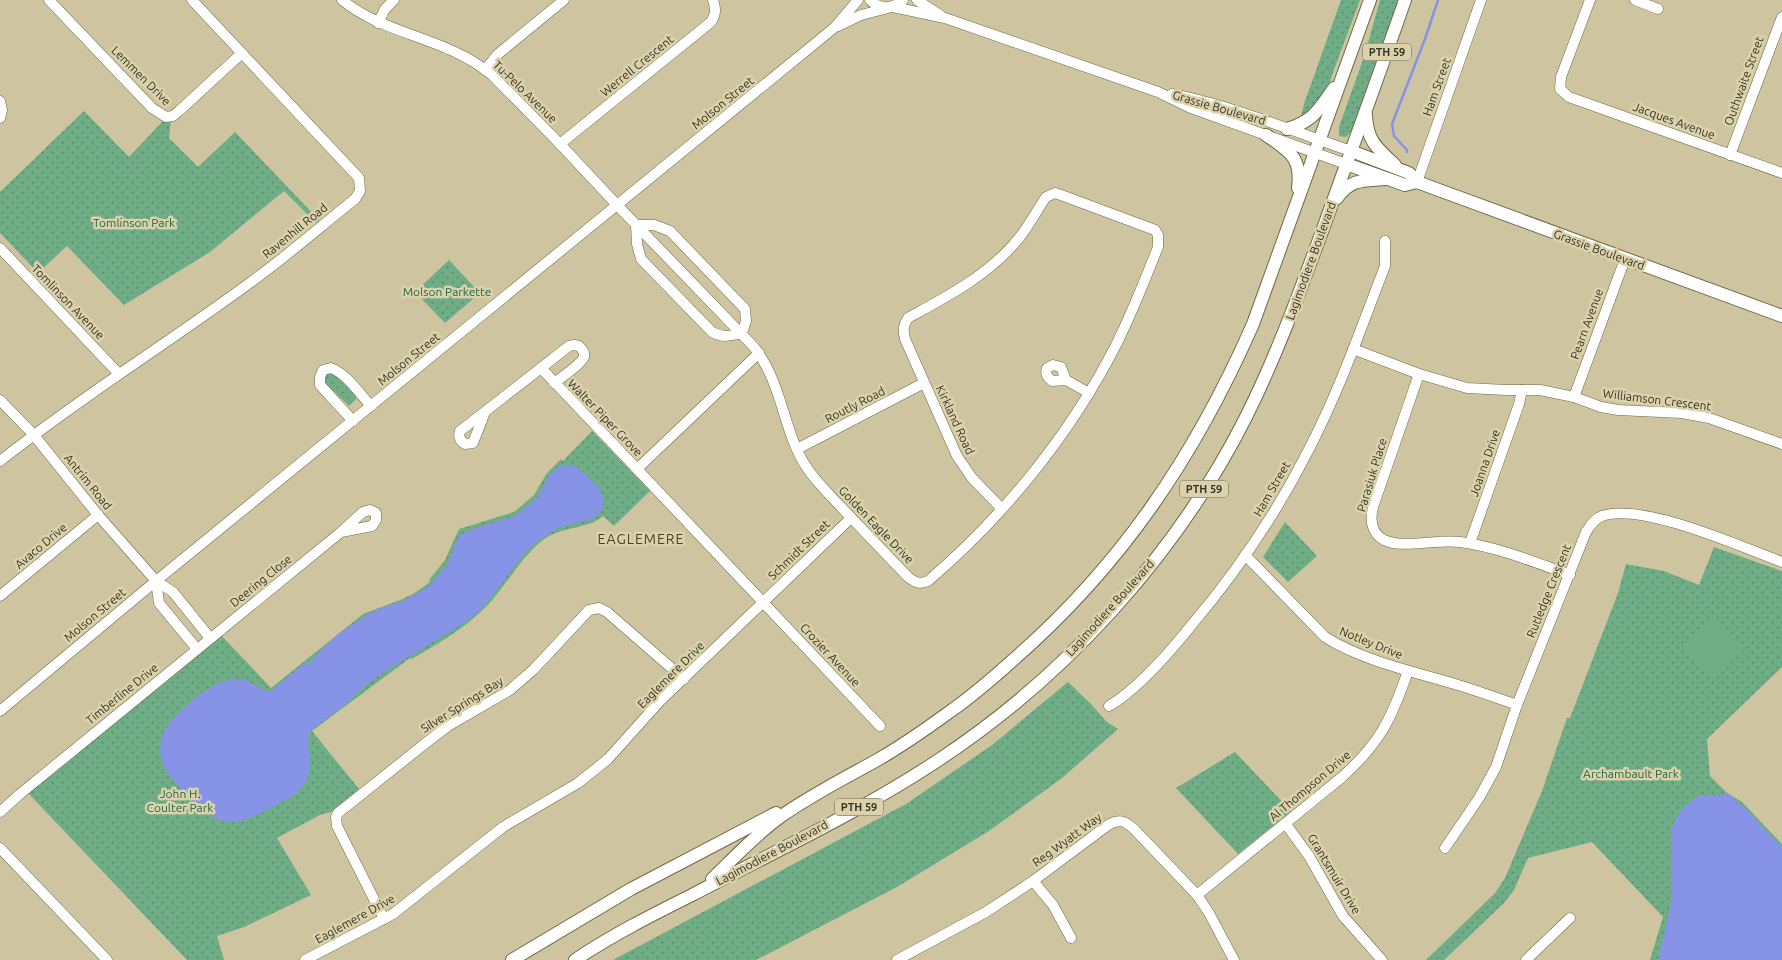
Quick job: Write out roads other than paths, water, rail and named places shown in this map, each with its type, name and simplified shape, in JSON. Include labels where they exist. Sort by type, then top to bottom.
[{"type":"main road","name":"Lagimodiere Boulevard","points":[[699,891],[769,826],[817,792],[881,757],[950,712],[997,675],[1041,636],[1106,567],[1150,511],[1207,420],[1253,324],[1370,0]]},
{"type":"main road","name":"Lagimodiere Boulevard","points":[[580,957],[618,934],[858,808],[939,760],[1025,694],[1094,629],[1130,590],[1160,553],[1223,459],[1245,419],[1282,341],[1406,0]]},
{"type":"main road","points":[[1287,129],[1305,123],[1314,115],[1345,71]]},
{"type":"main road","points":[[1368,104],[1367,125],[1369,136],[1378,149],[1400,170]]},
{"type":"main road","points":[[1266,135],[1288,150],[1299,168],[1295,207]]},
{"type":"main road","name":"Grassie Boulevard","points":[[1351,150],[1409,173],[1416,182],[1782,316]]},
{"type":"main road","name":"Grassie Boulevard","points":[[1346,164],[1405,185],[1416,182]]},
{"type":"main road","points":[[1325,222],[1336,199],[1344,188],[1354,183],[1386,179]]},
{"type":"main road","points":[[512,960],[631,890],[817,792]]},
{"type":"street","name":"Lemmen Drive","points":[[49,0],[152,108],[166,117],[173,116],[179,111],[242,53]]},
{"type":"street","name":"Ravenhill Road","points":[[0,461],[33,434],[118,373],[252,282],[355,199],[360,191],[359,178],[192,0]]},
{"type":"street","name":"Tu-Pelo Avenue","points":[[342,0],[378,22],[456,52],[485,70],[560,144],[617,205]]},
{"type":"street","points":[[378,22],[385,9],[394,0]]},
{"type":"street","points":[[485,70],[498,54],[564,0]]},
{"type":"street","name":"Werrell Crescent","points":[[560,144],[711,22],[715,16],[716,9],[713,0]]},
{"type":"street","name":"Molson Street","points":[[0,711],[156,581],[835,27],[858,0]]},
{"type":"street","points":[[870,0],[881,7],[890,7],[903,0]]},
{"type":"street","name":"Grassie Boulevard","points":[[918,0],[945,18]]},
{"type":"street","name":"Ham Street","points":[[1416,182],[1481,0]]},
{"type":"street","name":"Jacques Avenue","points":[[1590,0],[1561,77],[1560,89],[1569,97],[1782,173]]},
{"type":"street","points":[[1636,0],[1658,9]]},
{"type":"street","name":"Molson Street","points":[[835,27],[861,14],[890,7]]},
{"type":"street","name":"Grassie Boulevard","points":[[890,7],[945,18],[1158,92],[1191,108],[1346,164]]},
{"type":"street","name":"Outhwaite Street","points":[[1730,155],[1782,16]]},
{"type":"street","name":"Grassie Boulevard","points":[[1158,92],[1194,98],[1351,150]]},
{"type":"street","points":[[0,101],[2,110],[0,118]]},
{"type":"street","name":"Golden Eagle Drive","points":[[617,205],[742,333],[759,353],[774,381],[797,449],[807,468],[851,518],[908,577],[922,584],[933,577],[970,543],[1002,509],[1045,458],[1089,393],[1115,346],[1142,290],[1158,247],[1158,235],[1155,230],[1148,226],[1061,194],[1046,197],[1029,226],[997,262],[956,291],[908,318],[904,323],[903,330]]},
{"type":"street","points":[[636,225],[654,225],[670,232],[745,309],[746,321],[742,333],[727,337],[719,336],[712,332],[641,259],[637,244],[636,225]]},
{"type":"street","name":"Ham Street","points":[[1109,706],[1123,698],[1173,648],[1213,600],[1263,529],[1309,450],[1353,349],[1385,266],[1385,241]]},
{"type":"street","name":"Tomlinson Avenue","points":[[0,248],[118,373]]},
{"type":"street","name":"Pearn Avenue","points":[[1574,397],[1624,259]]},
{"type":"street","name":"Kirkland Road","points":[[903,330],[956,456],[972,478],[1002,509]]},
{"type":"street","name":"Walter Piper Grove","points":[[486,412],[569,346],[574,344],[579,346],[584,352],[581,361],[554,383]]},
{"type":"street","name":"Williamson Crescent","points":[[1353,349],[1419,374],[1467,388],[1540,390],[1574,397],[1601,407],[1618,410],[1682,413],[1709,418],[1782,444]]},
{"type":"street","points":[[759,353],[637,469],[763,601]]},
{"type":"street","points":[[353,421],[320,385],[320,377],[323,370],[331,368],[338,371],[371,406]]},
{"type":"street","name":"Walter Piper Grove","points":[[541,368],[637,469]]},
{"type":"street","name":"Parasiuk Place","points":[[1419,374],[1373,507],[1371,516],[1372,526],[1376,534],[1382,539],[1399,544],[1439,541],[1470,543],[1503,551],[1570,575]]},
{"type":"street","points":[[1066,380],[1089,393]]},
{"type":"street","name":"Routly Road","points":[[797,449],[924,383]]},
{"type":"street","name":"Joanna Drive","points":[[1470,543],[1519,404],[1522,390]]},
{"type":"street","name":"Antrim Road","points":[[0,400],[33,434],[98,515],[156,581],[173,592],[210,638]]},
{"type":"street","name":"Rutledge Crescent","points":[[1445,848],[1479,798],[1496,767],[1517,705],[1586,532],[1595,520],[1603,516],[1630,514],[1652,517],[1675,523],[1782,562]]},
{"type":"street","name":"Avaco Drive","points":[[0,596],[98,515]]},
{"type":"street","name":"Schmidt Street","points":[[763,601],[851,518]]},
{"type":"street","name":"Deering Close","points":[[197,649],[341,532]]},
{"type":"street","name":"Notley Drive","points":[[1245,555],[1325,637],[1339,646],[1408,671],[1517,705]]},
{"type":"street","points":[[156,581],[159,603],[197,649]]},
{"type":"street","name":"Eaglemere Drive","points":[[305,960],[384,919],[503,828],[578,782],[608,759],[660,701],[763,601]]},
{"type":"street","name":"Crozier Avenue","points":[[763,601],[880,726]]},
{"type":"street","name":"Silver Springs Bay","points":[[384,919],[337,826],[336,817],[338,813],[434,736],[510,690],[534,670],[589,610],[599,608],[607,612],[684,679]]},
{"type":"street","name":"Timberline Drive","points":[[0,812],[26,788],[197,649]]},
{"type":"street","name":"Al Thompson Drive","points":[[1197,895],[1348,772],[1370,749],[1389,722],[1408,671]]},
{"type":"street","name":"Reg Wyatt Way","points":[[897,960],[986,912],[1033,881],[1108,825],[1116,820],[1121,820],[1134,829],[1197,895],[1209,913],[1234,960]]},
{"type":"street","name":"Grantsmuir Drive","points":[[1285,823],[1309,856],[1343,916],[1382,960]]},
{"type":"street","points":[[0,848],[107,960]]},
{"type":"street","points":[[1033,881],[1053,905],[1071,938]]},
{"type":"street","points":[[1526,960],[1570,918]]},
{"type":"water","points":[[561,465],[578,468],[599,488],[604,501],[600,513],[593,519],[560,527],[542,538],[527,550],[478,612],[464,623],[385,671],[311,730],[308,743],[309,774],[303,786],[296,793],[253,817],[231,822],[220,820],[210,815],[179,788],[163,764],[160,753],[161,741],[166,729],[188,704],[216,685],[232,680],[249,682],[270,692],[302,665],[312,661],[337,635],[363,617],[381,608],[401,602],[428,587],[447,565],[459,536],[469,530],[515,516],[538,497],[549,475]]},
{"type":"water","points":[[1726,792],[1746,809],[1782,848],[1782,960],[1658,960],[1672,900],[1672,827],[1680,811],[1698,796],[1722,796]]},
{"type":"waterway","points":[[1407,152],[1394,136],[1392,124],[1438,0]]},
{"type":"district","name":"EAGLEMERE","points":[[641,539]]},
{"type":"park label","name":"Tomlinson Park","points":[[134,223]]},
{"type":"park label","name":"Molson Parkette","points":[[447,292]]},
{"type":"park label","name":"Archambault Park","points":[[1631,774]]},
{"type":"park label","name":"John H. Coulter Park","points":[[180,801]]}]
